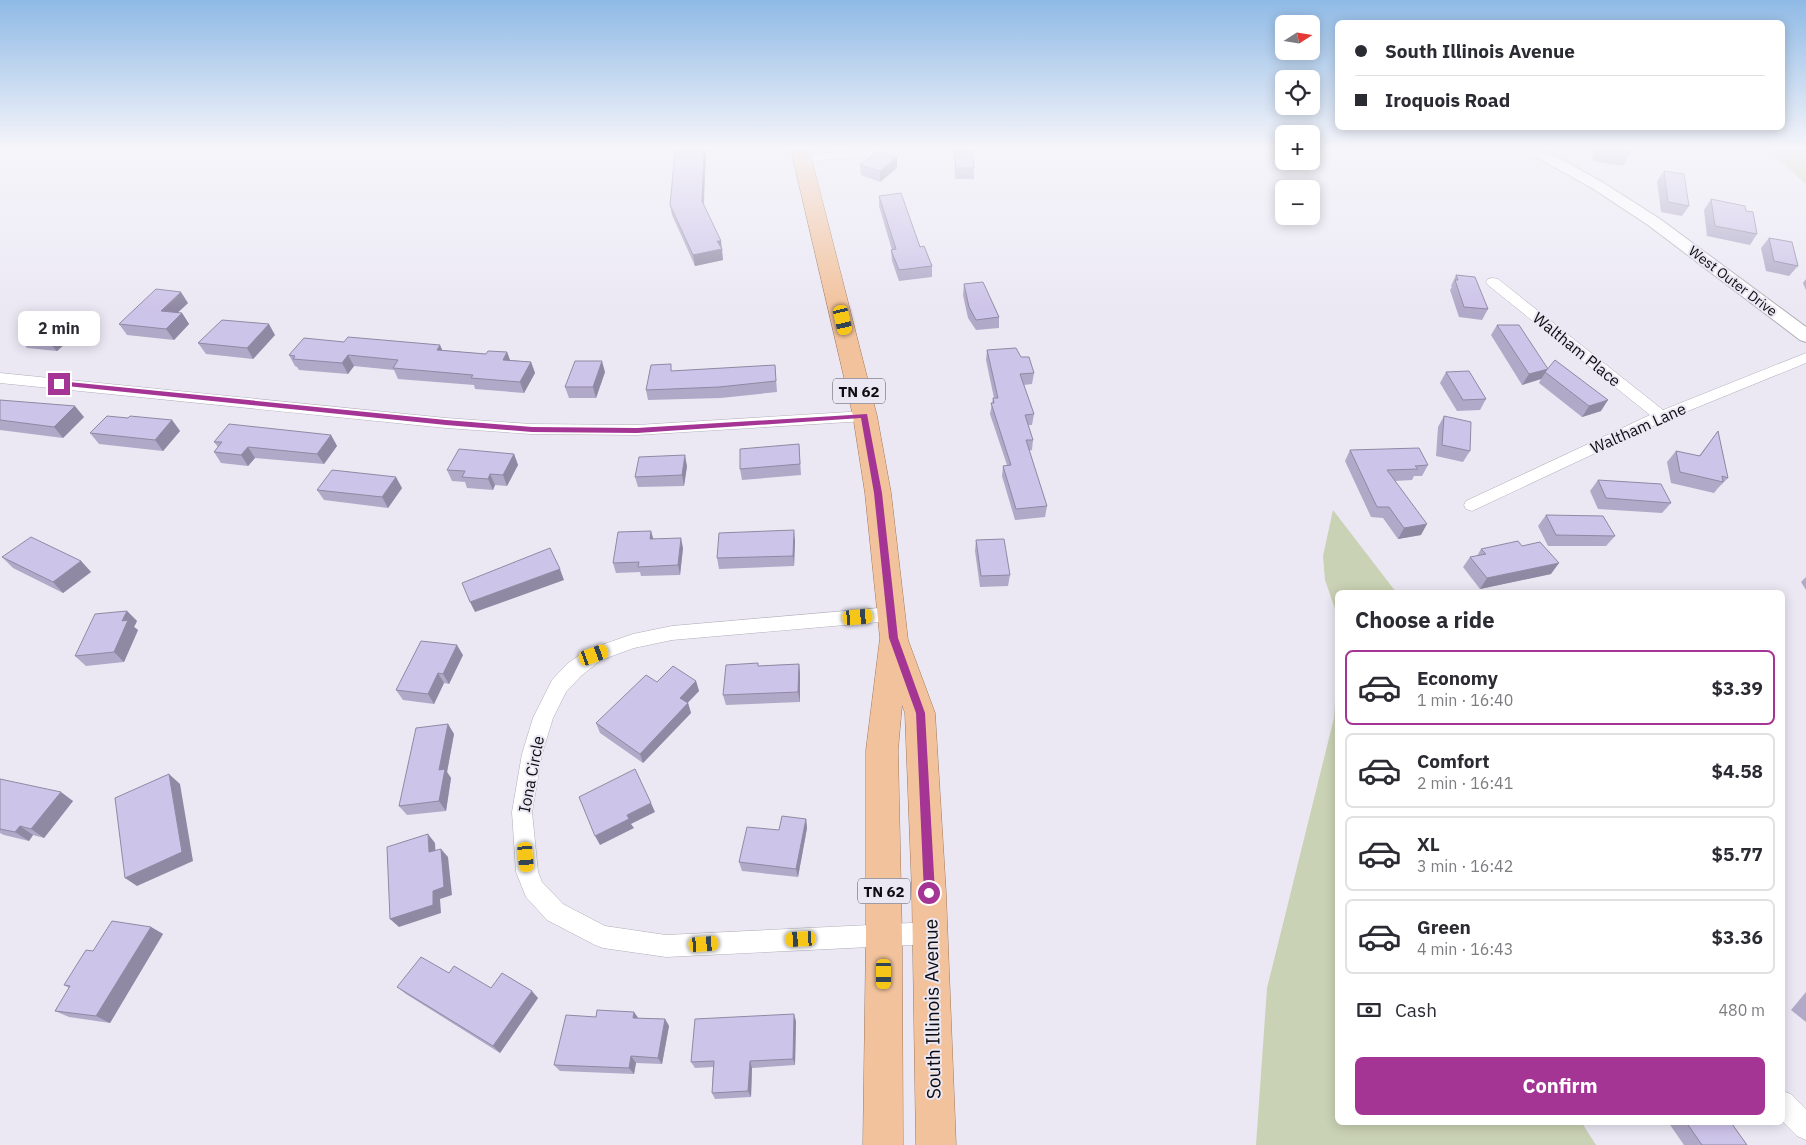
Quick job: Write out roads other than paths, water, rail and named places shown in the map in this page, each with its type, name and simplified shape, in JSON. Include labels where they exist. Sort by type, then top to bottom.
[{"type":"highway","name":"TN 62","points":[[813,202],[864,416],[878,493],[892,626],[882,750],[884,936],[883,1145]]},
{"type":"highway","name":"South Illinois Avenue","points":[[892,626],[920,713],[931,933],[936,1145]]},
{"type":"street","name":"West Outer Drive","points":[[1624,202],[1654,222],[1806,336]]},
{"type":"street","name":"Waltham Place","points":[[1493,282],[1661,416]]},
{"type":"street","name":"Waltham Lane","points":[[1472,505],[1661,416],[1806,358]]},
{"type":"street","points":[[0,392],[7,378],[436,422],[532,429],[637,430],[864,416]]},
{"type":"street","name":"Iona Circle","points":[[892,626],[672,633],[633,641],[594,655],[574,670],[559,686],[543,718],[532,754],[522,812],[527,872],[534,889],[555,912],[603,937],[666,946],[931,933]]},
{"type":"street","points":[[1785,1106],[1806,1127]]}]
